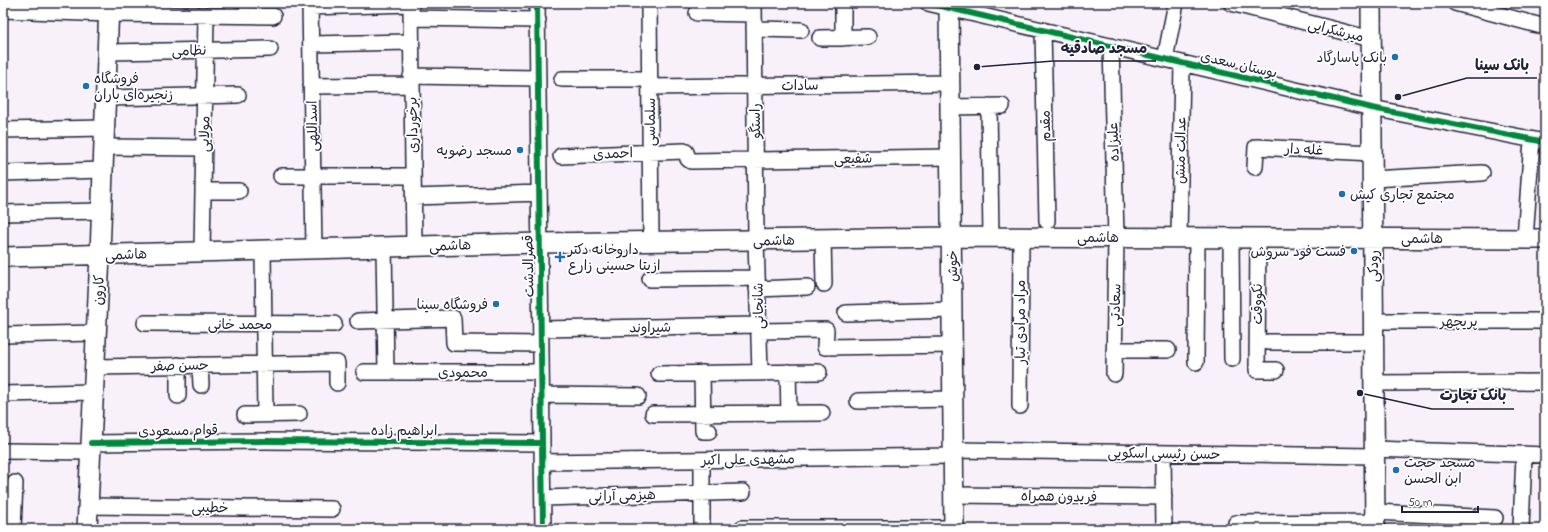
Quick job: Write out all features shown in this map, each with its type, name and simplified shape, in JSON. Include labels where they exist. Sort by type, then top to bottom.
[{"type":"main road","name":"رودکی","points":[[1371,3],[1375,521]]},
{"type":"main road","name":"خوش","points":[[950,6],[954,529]]},
{"type":"main road","name":"کارون","points":[[87,529],[102,211],[109,8]]},
{"type":"main road","name":"هاشمی","points":[[3,257],[539,243],[952,237],[1545,239]]},
{"type":"street","name":"قصرالدشت","points":[[537,3],[543,529]]},
{"type":"street","name":"سلماسی","points":[[650,3],[651,241]]},
{"type":"street","points":[[843,3],[843,38]]},
{"type":"street","name":"بوستان سعدی","points":[[928,3],[950,6],[1043,30],[1372,108],[1539,141]]},
{"type":"street","points":[[1165,59],[1176,3]]},
{"type":"street","name":"میرشکرایی","points":[[1231,3],[1371,39]]},
{"type":"street","points":[[1455,3],[1545,27]]},
{"type":"street","points":[[310,5],[411,8],[538,20]]},
{"type":"street","name":"اسداللهی","points":[[310,5],[314,249]]},
{"type":"street","points":[[3,10],[109,8],[206,15],[269,12]]},
{"type":"street","name":"برخورداری","points":[[411,8],[414,246]]},
{"type":"street","points":[[697,13],[754,9]]},
{"type":"street","name":"راستگو","points":[[754,9],[756,240]]},
{"type":"street","name":"مولایی","points":[[202,252],[203,191],[197,173],[203,148],[206,15]]},
{"type":"street","points":[[754,29],[801,30]]},
{"type":"street","name":"مقدم","points":[[1043,30],[1047,221]]},
{"type":"street","points":[[820,38],[868,37]]},
{"type":"street","points":[[311,44],[411,42]]},
{"type":"street","name":"علیزاده","points":[[1111,46],[1116,237]]},
{"type":"street","name":"نظامی","points":[[108,52],[270,49]]},
{"type":"street","name":"عدالت منش","points":[[1182,63],[1188,237],[1196,362]]},
{"type":"street","points":[[312,86],[411,80],[538,78]]},
{"type":"street","name":"سادات","points":[[562,79],[754,86],[950,83]]},
{"type":"street","points":[[106,98],[238,95]]},
{"type":"street","points":[[950,107],[995,106],[991,237]]},
{"type":"street","points":[[3,130],[203,148]]},
{"type":"street","points":[[1525,239],[1539,141]]},
{"type":"street","name":"غله دار","points":[[1255,167],[1256,147],[1372,153]]},
{"type":"street","name":"احمدی","points":[[561,156],[684,151],[686,152],[688,159],[691,161],[755,160]]},
{"type":"street","name":"شفیعی","points":[[755,160],[951,157]]},
{"type":"street","points":[[3,173],[103,170]]},
{"type":"street","points":[[1372,179],[1482,173]]},
{"type":"street","points":[[281,176],[413,176]]},
{"type":"street","points":[[203,191],[239,191]]},
{"type":"street","points":[[413,197],[539,193]]},
{"type":"street","points":[[3,213],[102,211]]},
{"type":"street","name":"مراد مرادی تبار","points":[[1020,237],[1020,406]]},
{"type":"street","name":"سعادتی","points":[[1114,374],[1116,237]]},
{"type":"street","name":"نکووقت","points":[[1258,237],[1257,370],[1276,370]]},
{"type":"street","points":[[1231,238],[1232,359]]},
{"type":"street","points":[[823,239],[824,284]]},
{"type":"street","name":"شانجانی","points":[[756,240],[760,372]]},
{"type":"street","points":[[384,247],[386,372]]},
{"type":"street","points":[[263,251],[265,414]]},
{"type":"street","points":[[650,279],[757,283],[807,287]]},
{"type":"street","points":[[846,313],[952,310]]},
{"type":"street","points":[[358,321],[453,318],[454,343],[541,344]]},
{"type":"street","name":"پریچهر","points":[[1373,321],[1545,321]]},
{"type":"street","name":"محمد خانی","points":[[145,323],[334,324]]},
{"type":"street","name":"شیراوند","points":[[541,329],[758,328],[826,330],[825,347],[953,344]]},
{"type":"street","points":[[3,335],[96,333]]},
{"type":"street","points":[[1268,342],[1374,342]]},
{"type":"street","points":[[1114,350],[1161,350]]},
{"type":"street","name":"حسن صفر","points":[[95,367],[337,363],[337,383]]},
{"type":"street","points":[[178,365],[178,396]]},
{"type":"street","points":[[200,365],[201,385]]},
{"type":"street","name":"محمودی","points":[[364,372],[541,372]]},
{"type":"street","points":[[788,372],[789,413]]},
{"type":"street","points":[[660,374],[820,372]]},
{"type":"street","points":[[702,373],[703,431],[709,431]]},
{"type":"street","points":[[1374,383],[1545,382]]},
{"type":"street","points":[[3,394],[94,392]]},
{"type":"street","points":[[542,395],[638,396]]},
{"type":"street","points":[[858,401],[953,399]]},
{"type":"street","points":[[653,414],[822,413]]},
{"type":"street","points":[[245,415],[299,414]]},
{"type":"street","name":"قوام مسعودی","points":[[3,452],[265,441]]},
{"type":"street","name":"ابراهیم زاده","points":[[265,441],[542,443]]},
{"type":"street","name":"حسن رئیسی اسکویی","points":[[954,453],[1374,453],[1545,455]]},
{"type":"street","name":"مشهدی علی اکبر","points":[[542,462],[702,460],[954,453]]},
{"type":"street","points":[[1163,453],[1164,529]]},
{"type":"street","points":[[1521,529],[1524,454]]},
{"type":"street","points":[[702,460],[702,529]]},
{"type":"street","points":[[14,529],[15,483]]},
{"type":"street","name":"هیزمی آرانی","points":[[543,498],[742,492]]},
{"type":"street","name":"فریدون همراه","points":[[954,495],[1164,497]]},
{"type":"street","name":"خطیبی","points":[[88,506],[332,508]]},
{"type":"street","points":[[1236,526],[1495,518]]},
{"type":"street","points":[[742,528],[954,529]]},
{"type":"cycle path","points":[[537,3],[543,529]]},
{"type":"cycle path","points":[[928,3],[1372,108],[1545,142]]},
{"type":"cycle path","points":[[91,443],[265,441],[542,443]]},
{"type":"place","name":"بانک پاسارگاد","points":[[1395,57]]},
{"type":"place","name":"مسجد صادقیه","points":[[977,67]]},
{"type":"place","name":"فروشگاه زنجیره‌ای باران","points":[[86,86]]},
{"type":"place","name":"بانک سینا","points":[[1398,97]]},
{"type":"place","name":"مسجد رضویه","points":[[520,150]]},
{"type":"place","name":"مجتمع تجاری کیش","points":[[1342,194]]},
{"type":"place","name":"فست فود سروش","points":[[1354,251]]},
{"type":"place","name":"داروخانه دکتر ازیتا حسینی زارع","points":[[560,257]]},
{"type":"place","name":"فروشگاه سینا","points":[[496,304]]},
{"type":"place","name":"بانک تجارت","points":[[1360,393]]},
{"type":"place","name":"مسجد حجت ابن الحسن","points":[[1396,470]]}]
